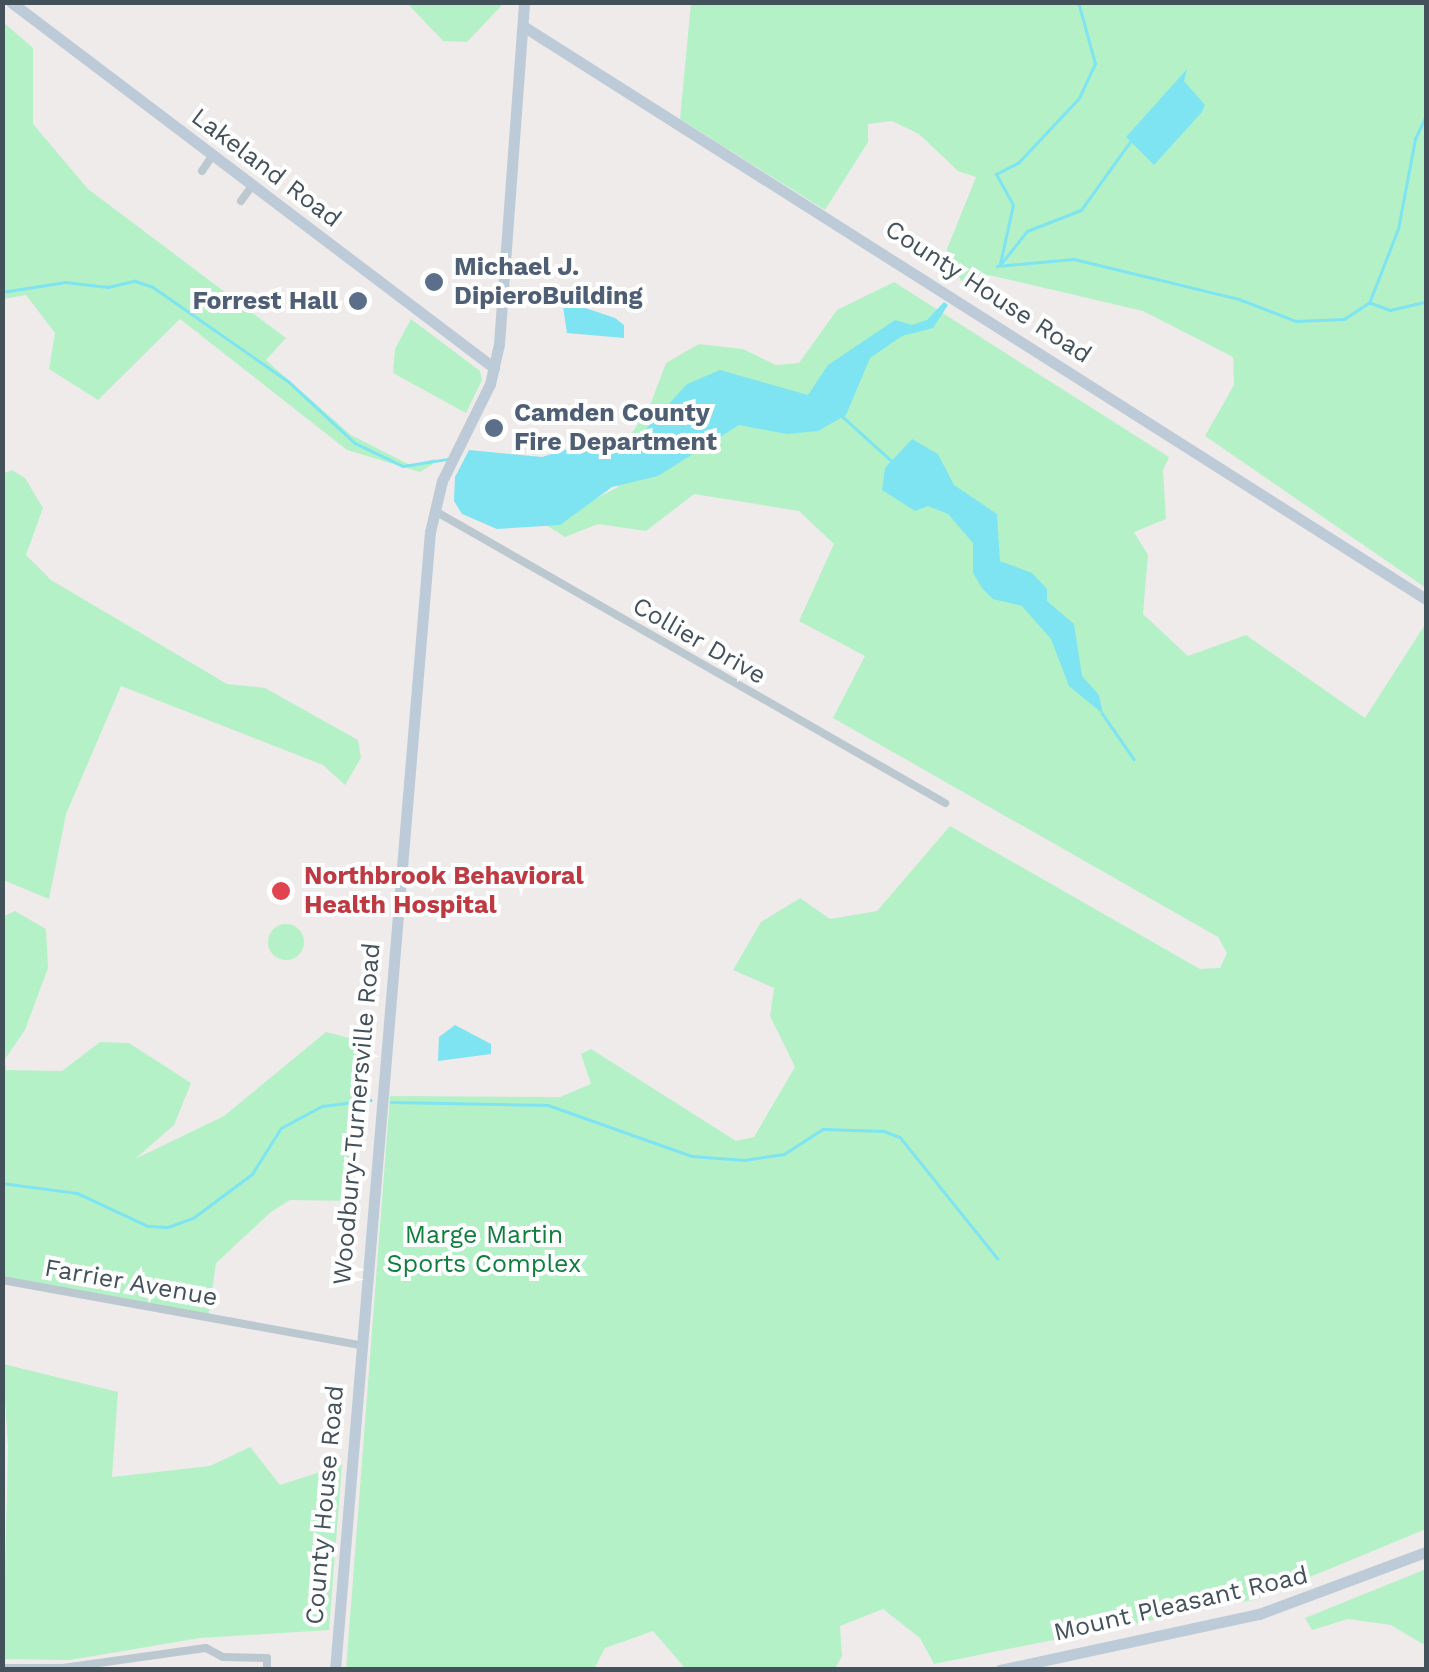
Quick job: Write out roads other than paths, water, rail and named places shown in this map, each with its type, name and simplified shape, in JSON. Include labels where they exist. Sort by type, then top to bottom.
[{"type":"street","name":"Lakeland Road","points":[[11,2],[494,368]]},
{"type":"street","name":"Woodbury-Turnersville Road","points":[[360,1345],[434,511],[494,368],[524,2]]},
{"type":"street","name":"County House Road","points":[[523,26],[1426,599]]},
{"type":"street","points":[[202,171],[212,156]]},
{"type":"street","points":[[241,201],[252,186]]},
{"type":"street","name":"Collier Drive","points":[[434,511],[946,803]]},
{"type":"street","name":"Farrier Avenue","points":[[2,1280],[360,1345]]},
{"type":"street","name":"County House Road","points":[[335,1670],[360,1345]]},
{"type":"street","name":"Mount Pleasant Road","points":[[1000,1670],[1259,1614],[1426,1552]]},
{"type":"street","points":[[2,1668],[63,1669],[206,1648],[223,1657],[267,1658],[267,1670]]},
{"type":"street","points":[[223,1657],[228,1670]]},
{"type":"water","points":[[1187,69],[1184,81],[1205,105],[1154,165],[1126,137]]},
{"type":"water","points":[[562,300],[615,318],[624,325],[624,338],[567,333]]},
{"type":"water","points":[[944,302],[948,305],[933,328],[902,336],[870,358],[846,415],[818,431],[787,434],[739,425],[658,476],[612,487],[560,525],[497,529],[462,514],[454,501],[455,477],[469,450],[542,457],[608,437],[627,450],[687,384],[720,370],[808,395],[828,365],[895,320],[912,325],[927,320]]},
{"type":"water","points":[[912,439],[938,454],[954,485],[997,514],[1000,561],[1032,573],[1047,589],[1047,601],[1074,624],[1082,676],[1099,695],[1103,714],[1069,686],[1051,639],[1022,606],[993,599],[982,588],[973,573],[973,543],[948,514],[928,506],[915,511],[882,490],[885,468]]},
{"type":"water","points":[[455,1025],[491,1044],[491,1054],[438,1061],[439,1037]]},
{"type":"waterway","points":[[1000,264],[1013,205],[996,174],[1018,163],[1079,98],[1095,64],[1078,2]]},
{"type":"waterway","points":[[997,266],[1074,259],[1239,299],[1296,321],[1344,319],[1369,303],[1398,229],[1415,139],[1426,115]]},
{"type":"waterway","points":[[1000,265],[1027,231],[1081,210],[1132,139]]},
{"type":"waterway","points":[[2,292],[65,282],[108,287],[135,281],[153,287],[289,382],[355,443],[403,466],[447,459]]},
{"type":"waterway","points":[[1371,303],[1390,310],[1426,302]]},
{"type":"waterway","points":[[843,417],[893,462]]},
{"type":"waterway","points":[[1102,713],[1134,759]]},
{"type":"waterway","points":[[2,1183],[77,1193],[148,1226],[168,1227],[193,1218],[252,1174],[281,1128],[322,1106],[371,1100]]},
{"type":"waterway","points":[[391,1102],[548,1105],[692,1156],[744,1160],[784,1154],[823,1129],[884,1131],[900,1137],[998,1259]]},
{"type":"place","name":"Michael J. DipieroBuilding","points":[[434,282]]},
{"type":"place","name":"Forrest Hall","points":[[358,301]]},
{"type":"place","name":"Camden County Fire Department","points":[[494,428]]},
{"type":"place","name":"Northbrook Behavioral Health Hospital","points":[[281,891]]},
{"type":"park label","name":"Marge Martin Sports Complex","points":[[484,1250]]}]
